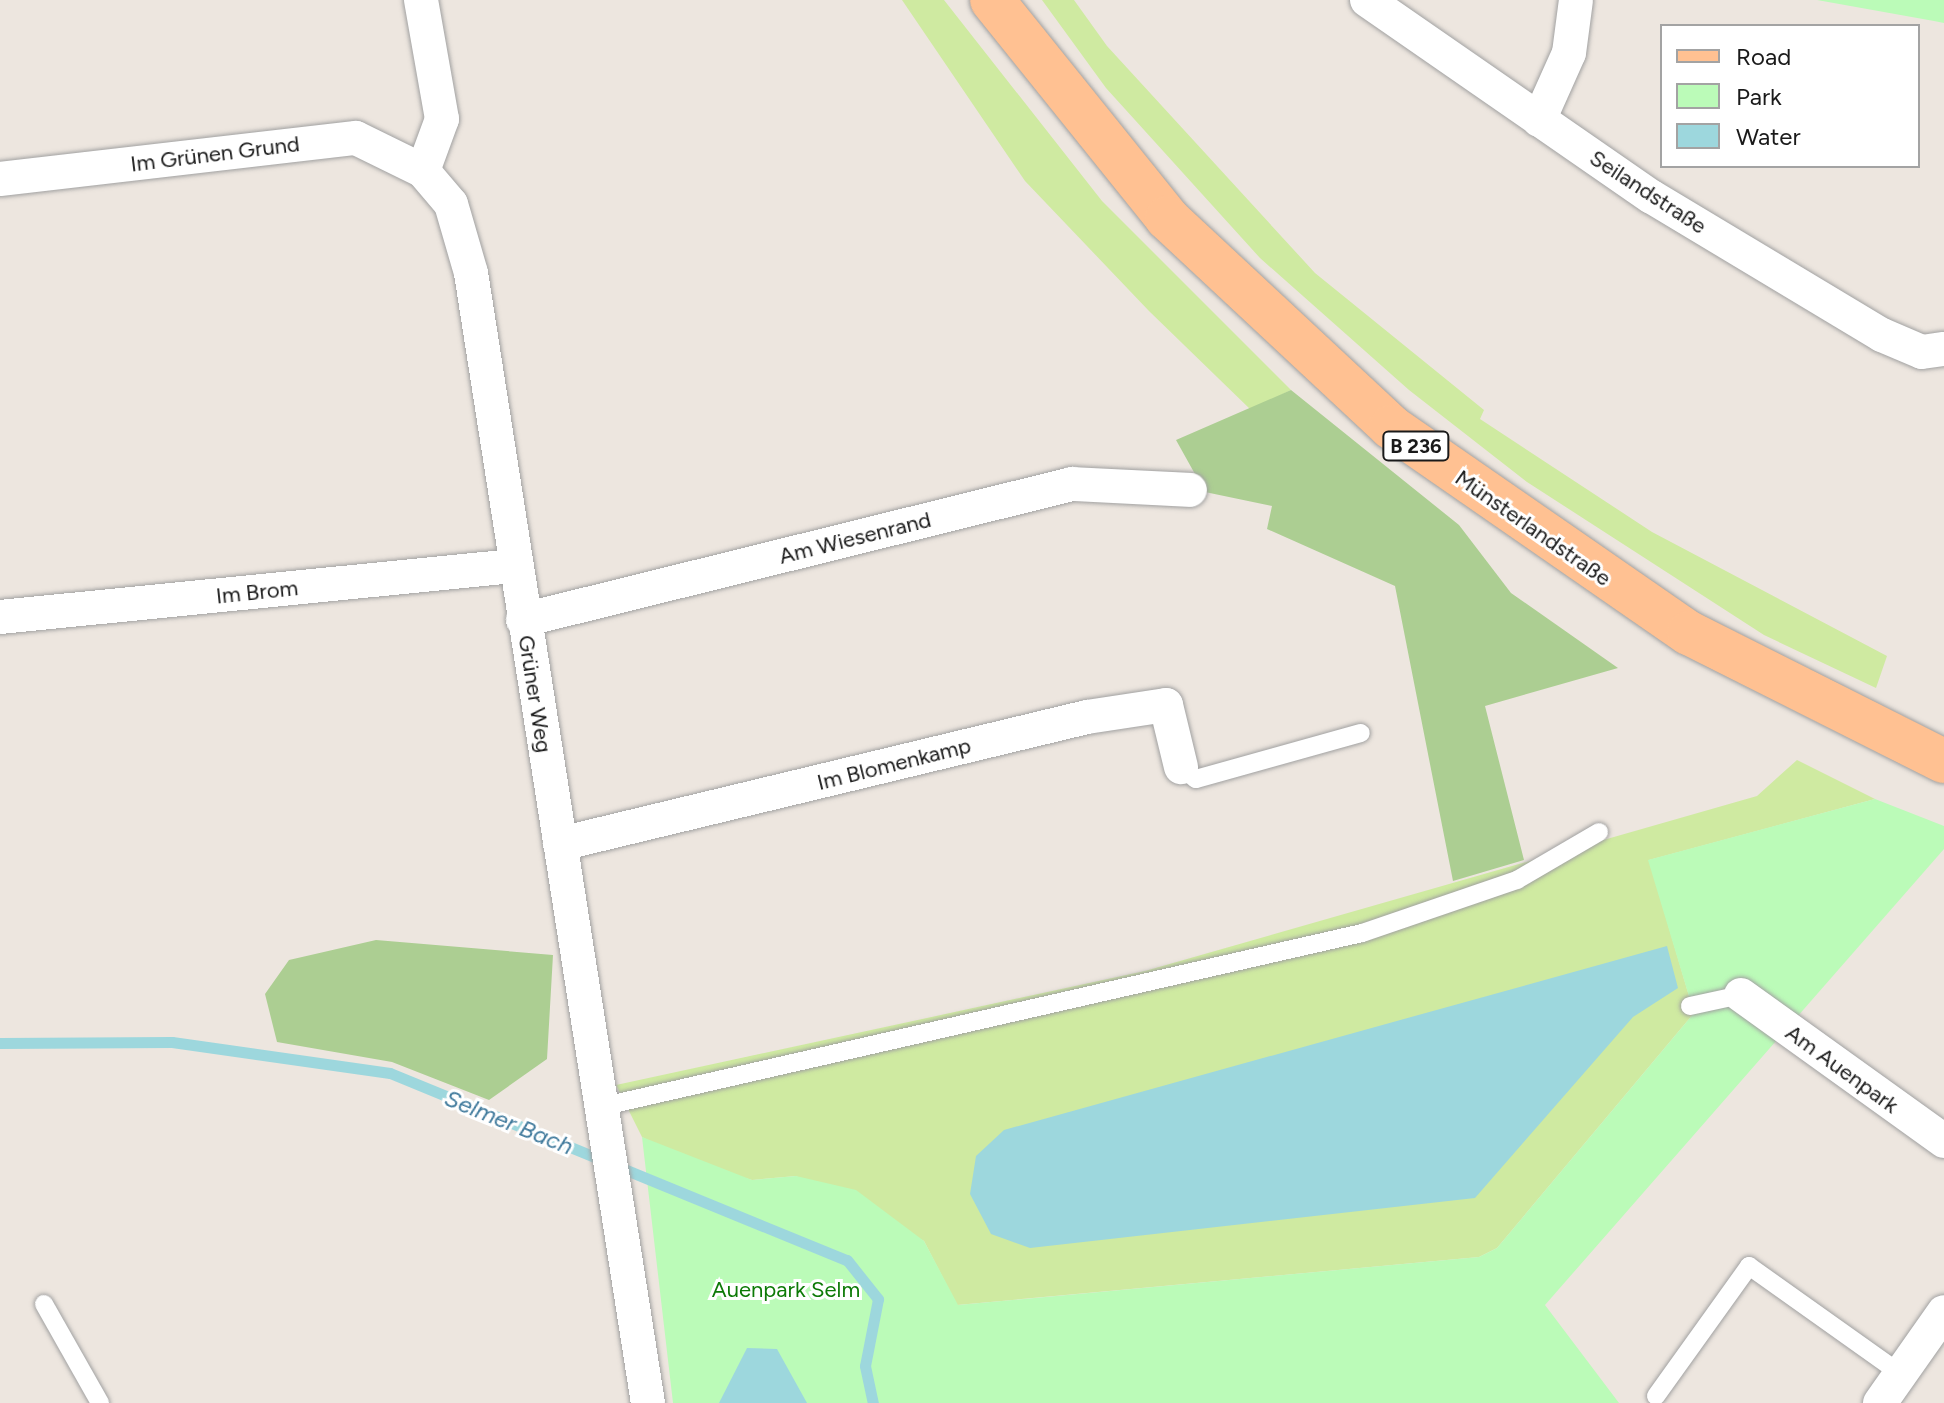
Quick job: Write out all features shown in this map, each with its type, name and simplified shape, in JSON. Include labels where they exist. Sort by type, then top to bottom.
[{"type":"main road","name":"Münsterlandstraße","points":[[992,0],[1167,218],[1391,427],[1689,633],[1944,761]]},
{"type":"street","points":[[421,0],[442,119],[423,171]]},
{"type":"street","name":"Seilandstraße","points":[[1367,0],[1652,197],[1882,335],[1922,352],[1944,349]]},
{"type":"street","points":[[1539,120],[1569,53],[1576,0]]},
{"type":"street","name":"Im Grünen Grund","points":[[0,179],[356,138],[423,171]]},
{"type":"street","name":"Grüner Weg","points":[[423,171],[451,204],[464,236],[648,1403]]},
{"type":"street","name":"Am Wiesenrand","points":[[523,620],[1072,484],[1190,490]]},
{"type":"street","name":"Im Brom","points":[[0,617],[514,566]]},
{"type":"street","name":"Im Blomenkamp","points":[[560,844],[1087,717],[1166,705],[1181,767]]},
{"type":"street","name":"Am Auenpark","points":[[1741,995],[1944,1141]]},
{"type":"street","points":[[1880,1403],[1944,1312]]},
{"type":"lane","points":[[1181,767],[1196,779],[1361,733]]},
{"type":"lane","points":[[601,1115],[1362,933],[1517,880],[1599,832]]},
{"type":"lane","points":[[1690,1006],[1741,995]]},
{"type":"lane","points":[[1656,1396],[1749,1266],[1901,1374]]},
{"type":"lane","points":[[44,1304],[100,1403]]},
{"type":"green space","points":[[902,0],[944,0],[1102,201],[1291,390],[1251,410],[1149,311],[1025,181]]},
{"type":"green space","points":[[1042,0],[1074,0],[1107,46],[1315,273],[1484,410],[1480,419],[1652,532],[1887,656],[1876,688],[1764,635],[1527,482],[1409,390],[1260,258],[1106,88]]},
{"type":"green space","points":[[1817,0],[1944,0],[1944,23],[1934,21]]},
{"type":"green space","points":[[1291,390],[1459,525],[1511,593],[1618,668],[1485,706],[1524,860],[1453,881],[1395,586],[1267,529],[1272,506],[1205,492],[1176,440]]},
{"type":"green space","points":[[1797,760],[1875,799],[1649,860],[1694,1013],[1497,1248],[1479,1257],[957,1305],[924,1241],[796,1176],[752,1180],[688,1161],[642,1137],[616,1085],[1145,971],[1757,796]]},
{"type":"green space","name":"Auenpark Selm","points":[[1875,799],[1944,826],[1944,849],[1545,1305],[1619,1403],[673,1403],[642,1137],[752,1180],[796,1176],[856,1190],[924,1241],[958,1305],[1479,1257],[1497,1248],[1694,1013],[1648,860]]},
{"type":"green space","points":[[376,940],[553,955],[547,1059],[489,1100],[392,1062],[277,1042],[265,994],[289,960]]},
{"type":"water","points":[[1667,946],[1678,988],[1633,1017],[1475,1198],[1030,1248],[991,1234],[970,1194],[976,1156],[1004,1130]]},
{"type":"water","points":[[747,1348],[777,1349],[807,1403],[719,1403]]},
{"type":"waterway","name":"Selmer Bach","points":[[0,1043],[172,1042],[390,1073],[847,1260],[878,1299],[865,1366],[873,1403]]}]
